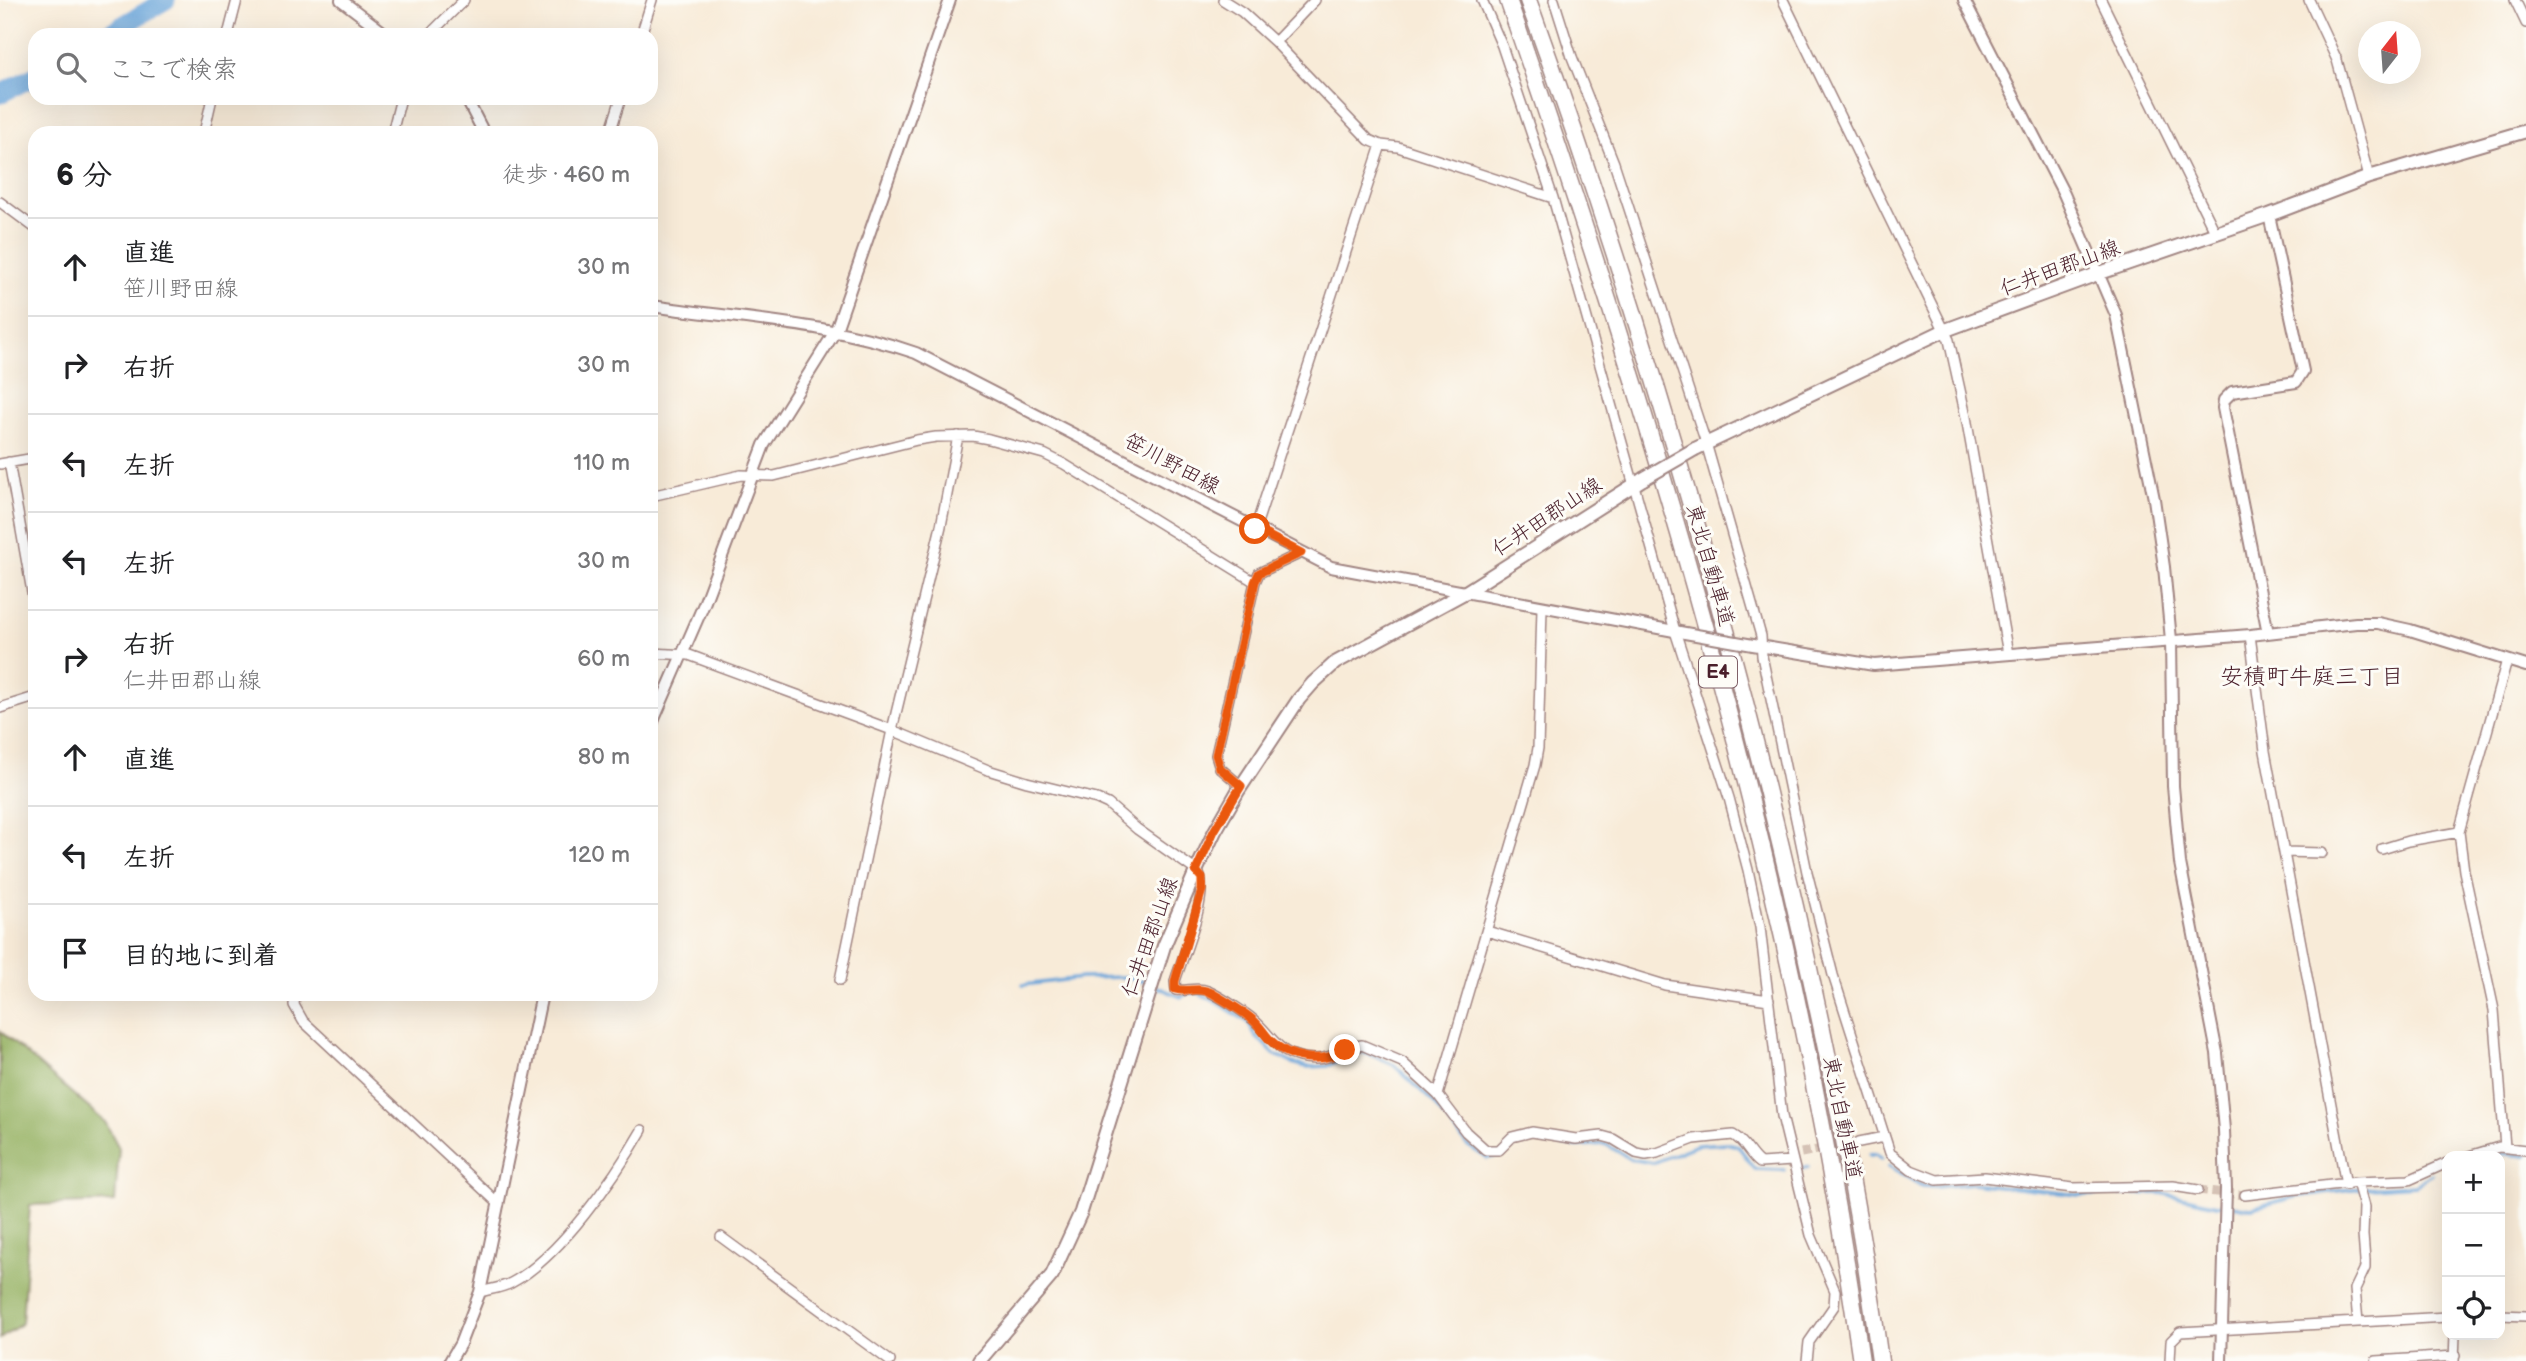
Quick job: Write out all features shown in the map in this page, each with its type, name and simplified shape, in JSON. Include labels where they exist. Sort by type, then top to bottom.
[{"type":"highway","name":"東北自動車道","points":[[1508,0],[1603,279],[1690,566],[1724,695],[1787,953],[1809,1059],[1830,1165],[1861,1361]]},
{"type":"highway","name":"東北自動車道","points":[[1528,0],[1643,341],[1681,467],[1743,693],[1814,991],[1849,1161],[1880,1361]]},
{"type":"main road","name":"仁井田郡山線","points":[[979,1361],[1052,1275],[1075,1229],[1164,946],[1214,831],[1299,699],[1324,672],[1348,655],[1464,593],[1701,446],[1943,331],[2369,177],[2526,131]]},
{"type":"street","points":[[230,28],[237,0]]},
{"type":"street","points":[[341,0],[378,28]]},
{"type":"street","points":[[436,28],[464,0]]},
{"type":"street","points":[[643,28],[652,0]]},
{"type":"street","points":[[658,710],[704,604],[764,445],[836,330],[950,0]]},
{"type":"street","points":[[1223,0],[1242,12],[1275,42],[1364,135],[1381,145],[1398,147],[1553,198]]},
{"type":"street","points":[[1275,42],[1315,0]]},
{"type":"street","points":[[1482,0],[1502,46],[1553,198],[1639,482],[1748,870],[1760,927],[1782,1116],[1795,1156],[1811,1235],[1835,1291],[1834,1306],[1809,1342],[1807,1361]]},
{"type":"street","points":[[1555,0],[1572,57],[1614,163],[1701,446],[1762,656],[1807,872],[1833,975],[1890,1153],[1899,1163],[1937,1180],[1985,1177],[2073,1188],[2174,1186],[2198,1189]]},
{"type":"street","points":[[1783,0],[1949,340],[1966,417],[2008,654]]},
{"type":"street","points":[[1964,0],[2064,194],[2116,315],[2154,499],[2171,640],[2173,786],[2180,863],[2217,1053],[2224,1130],[2226,1189],[2221,1361]]},
{"type":"street","points":[[2101,0],[2216,234]]},
{"type":"street","points":[[2309,0],[2337,60],[2369,177]]},
{"type":"street","points":[[2515,0],[2526,23]]},
{"type":"street","points":[[206,126],[210,105]]},
{"type":"street","points":[[394,126],[399,105]]},
{"type":"street","points":[[470,105],[480,126]]},
{"type":"street","points":[[612,126],[619,105]]},
{"type":"street","points":[[1255,529],[1381,145]]},
{"type":"street","points":[[0,202],[28,223]]},
{"type":"street","points":[[2268,633],[2223,408],[2224,400],[2232,392],[2296,382],[2303,371],[2269,215]]},
{"type":"street","name":"笹川野田線","points":[[658,307],[836,330],[916,353],[1331,567],[1542,608],[1874,664],[2378,623],[2526,666]]},
{"type":"street","points":[[840,980],[892,730],[940,526],[958,436]]},
{"type":"street","points":[[658,494],[741,474],[774,476],[917,440],[958,436],[989,439],[1050,457],[1255,582]]},
{"type":"street","points":[[28,459],[4,463],[28,576]]},
{"type":"street","points":[[1241,786],[1220,768],[1216,755],[1255,582],[1259,573],[1301,553]]},
{"type":"street","points":[[1438,1095],[1535,765],[1538,748],[1542,608]]},
{"type":"street","points":[[2250,635],[2265,751],[2346,1185]]},
{"type":"street","points":[[658,653],[683,654],[892,730],[988,770],[1108,804],[1202,878],[1202,890],[1175,981],[1176,990],[1196,988],[1211,993],[1248,1016],[1270,1040],[1289,1053],[1315,1059],[1355,1046],[1368,1046],[1402,1062],[1438,1095],[1466,1132],[1489,1151],[1499,1150],[1512,1137],[1532,1132],[1576,1139],[1602,1136],[1613,1139],[1636,1153],[1646,1155],[1694,1139],[1733,1135],[1745,1143],[1760,1164],[1795,1156]]},
{"type":"street","points":[[2505,1147],[2494,1010],[2464,871],[2459,832],[2507,660]]},
{"type":"street","points":[[0,708],[28,699]]},
{"type":"street","points":[[2382,849],[2408,841],[2459,832]]},
{"type":"street","points":[[2284,852],[2322,853]]},
{"type":"street","points":[[1487,931],[1665,985],[1769,1000]]},
{"type":"street","points":[[294,1001],[303,1021],[499,1204]]},
{"type":"street","points":[[450,1361],[460,1344],[480,1292],[540,1001]]},
{"type":"street","points":[[480,1292],[509,1285],[529,1272],[572,1229],[642,1130]]},
{"type":"street","points":[[1859,1142],[1884,1137]]},
{"type":"street","points":[[2489,1151],[2505,1147],[2526,1150]]},
{"type":"street","points":[[2245,1195],[2357,1182],[2409,1180],[2442,1165]]},
{"type":"street","points":[[2357,1182],[2364,1208],[2365,1261],[2365,1268],[2355,1289],[2358,1322]]},
{"type":"street","points":[[721,1237],[890,1361]]},
{"type":"street","points":[[2505,1315],[2526,1316]]},
{"type":"street","points":[[2170,1361],[2171,1341],[2180,1332],[2442,1317]]},
{"type":"street","points":[[2376,1361],[2455,1359],[2455,1340]]},
{"type":"green space","points":[[0,1031],[105,1122],[119,1148],[115,1202],[30,1205],[22,1323],[0,1339]]},
{"type":"waterway","points":[[118,28],[166,0]]},
{"type":"waterway","points":[[0,94],[28,80]]},
{"type":"waterway","points":[[1023,985],[1082,978],[1128,977],[1148,983]]},
{"type":"waterway","points":[[1155,986],[1181,997],[1189,993],[1199,993],[1220,1004],[1248,1022],[1255,1035],[1274,1054],[1292,1063],[1307,1067],[1328,1066],[1360,1052],[1394,1065],[1433,1102],[1467,1145],[1487,1158],[1499,1156],[1519,1142],[1531,1140],[1575,1146],[1605,1144],[1631,1159],[1653,1163],[1697,1145],[1726,1143],[1738,1146],[1755,1169],[1784,1170]]},
{"type":"waterway","points":[[1870,1155],[1876,1154],[1882,1159]]},
{"type":"waterway","points":[[2505,1154],[2526,1156]]},
{"type":"waterway","points":[[1889,1166],[1922,1186],[1972,1183],[2079,1195],[2162,1193],[2217,1205],[2252,1208],[2294,1197],[2351,1189],[2415,1185],[2432,1174]]},
{"type":"waterway","points":[[1798,1169],[1808,1167]]},
{"type":"tunnel","points":[[1801,1153],[1848,1144]]},
{"type":"tunnel","points":[[2198,1190],[2245,1195]]},
{"type":"district","name":"安積町牛庭三丁目","points":[[2312,677]]},
{"type":"route","points":[[1255,529],[1301,553],[1259,573],[1255,582],[1216,755],[1217,765],[1241,786],[1214,831],[1196,871],[1202,878],[1202,890],[1175,981],[1175,989],[1181,991],[1196,988],[1211,993],[1248,1016],[1285,1052],[1315,1059],[1326,1058],[1345,1050]]}]
